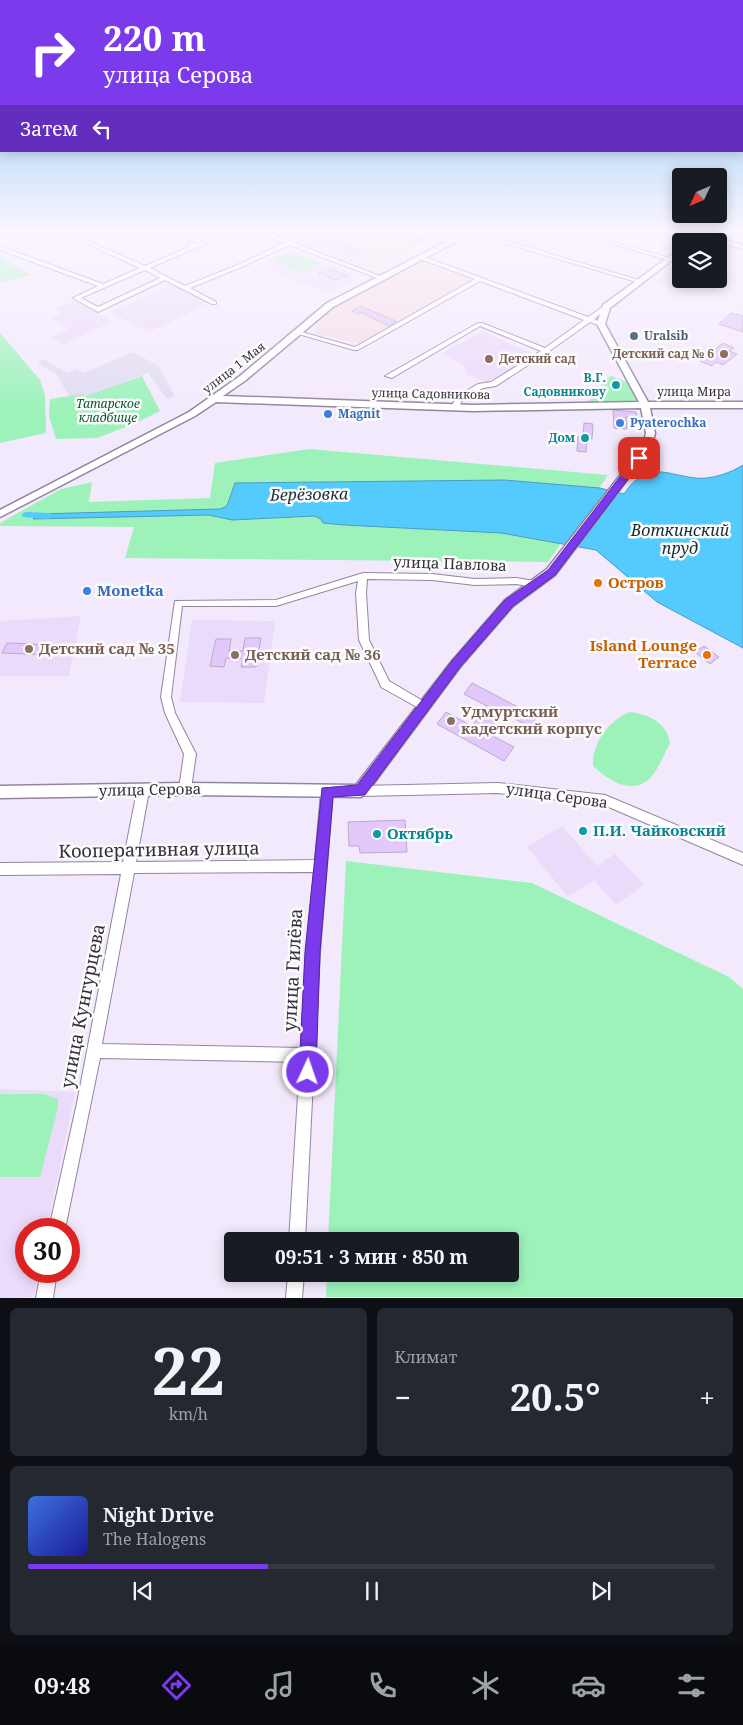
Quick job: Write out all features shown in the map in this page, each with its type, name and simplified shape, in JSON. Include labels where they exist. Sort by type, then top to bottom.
[{"type":"main road","name":"улица 1 Мая","points":[[0,514],[188,417],[216,399],[330,305],[358,291]]},
{"type":"main road","points":[[360,791],[456,664],[509,603],[551,572],[648,446],[651,433],[645,404],[601,324],[606,307],[626,291]]},
{"type":"main road","name":"улица Садовникова","points":[[216,399],[454,408],[645,404]]},
{"type":"main road","name":"улица Мира","points":[[645,404],[743,405]]},
{"type":"main road","name":"улица Серова","points":[[0,792],[185,789],[360,791]]},
{"type":"street","points":[[92,291],[76,298],[98,310],[139,291]]},
{"type":"street","points":[[191,291],[214,303]]},
{"type":"street","points":[[298,333],[356,349],[459,291]]},
{"type":"street","points":[[507,291],[601,324]]},
{"type":"street","points":[[454,408],[460,399],[481,386],[493,384],[546,351],[606,307]]},
{"type":"street","points":[[388,376],[480,324],[546,351]]},
{"type":"street","points":[[363,576],[361,593],[364,640],[384,684],[424,707]]},
{"type":"street","name":"улица Павлова","points":[[185,789],[190,754],[170,713],[166,697],[178,602],[276,602],[363,576],[432,577],[475,582],[516,580],[535,584]]},
{"type":"street","name":"улица Серова","points":[[360,791],[498,788],[605,800],[743,859]]},
{"type":"street","name":"улица Кунгурцева","points":[[59,1218],[130,868],[143,791]]},
{"type":"street","name":"улица Гилёва","points":[[298,1232],[319,866],[327,792]]},
{"type":"street","name":"Кооперативная улица","points":[[0,869],[319,866]]},
{"type":"street","points":[[94,1051],[309,1055]]},
{"type":"street","points":[[294,1298],[295,1282]]},
{"type":"street","points":[[44,1298],[47,1283]]},
{"type":"shaded area","points":[[159,291],[183,291],[209,303],[149,332],[110,312]]},
{"type":"shaded area","points":[[321,291],[336,291],[330,294]]},
{"type":"shaded area","points":[[366,291],[455,291],[362,344],[313,333],[331,309]]},
{"type":"shaded area","points":[[685,291],[715,291],[707,297]]},
{"type":"shaded area","points":[[75,300],[113,321],[63,345],[50,337],[69,329],[49,319],[63,313],[56,309]]},
{"type":"shaded area","name":"Детский сад","points":[[482,331],[535,354],[486,383],[468,374],[462,364],[441,354]]},
{"type":"shaded area","points":[[133,352],[158,366],[175,396],[167,399],[148,373],[86,396],[84,394],[70,397],[56,374],[37,363],[44,359],[67,373],[77,369],[83,373]]},
{"type":"shaded area","points":[[81,616],[69,676],[0,676],[0,621]]},
{"type":"shaded area","points":[[192,620],[275,621],[264,703],[180,702]]},
{"type":"shaded area","points":[[562,826],[597,866],[615,854],[644,885],[616,905],[594,880],[568,897],[527,847]]},
{"type":"shaded area","points":[[0,1089],[75,1092],[49,1218],[15,1218],[15,1283],[36,1283],[33,1297],[0,1298]]},
{"type":"green space","points":[[0,333],[40,380],[45,395],[46,433],[0,443]]},
{"type":"green space","name":"Татарское кладбище","points":[[142,376],[160,411],[136,423],[97,438],[56,439],[49,416],[50,399],[84,394],[86,396]]},
{"type":"green space","points":[[611,376],[629,383],[639,401],[586,403],[607,387],[600,384]]},
{"type":"green space","points":[[309,449],[608,475],[548,562],[125,558],[134,527],[0,526],[0,523],[61,489],[92,482],[89,502],[210,498],[215,463]]},
{"type":"green space","points":[[630,712],[644,715],[656,721],[665,730],[670,743],[657,768],[648,780],[641,784],[626,786],[605,776],[593,766],[593,757],[603,733],[615,721]]},
{"type":"green space","points":[[346,861],[532,883],[729,977],[743,989],[743,1297],[326,1297],[327,1282],[519,1282],[519,1232],[328,1232]]},
{"type":"green space","points":[[0,1094],[44,1094],[58,1099],[58,1108],[40,1177],[0,1177]]},
{"type":"water","name":"Воткинский пруд","points":[[743,465],[743,648],[657,602],[596,550],[501,533],[323,523],[321,519],[314,516],[232,520],[209,515],[33,519],[37,514],[220,509],[227,506],[235,483],[504,480],[600,488],[624,494],[632,483],[648,473],[665,472],[695,478],[707,478],[733,471]]},
{"type":"building","points":[[360,306],[396,321],[388,326],[361,312],[359,314],[352,311]]},
{"type":"building","points":[[731,313],[743,316],[743,332],[719,324]]},
{"type":"building","name":"Детский сад № 6","points":[[723,343],[734,348],[729,351],[737,354],[723,365],[716,362],[712,366],[700,361]]},
{"type":"building","name":"Pyaterochka","points":[[613,410],[636,412],[637,418],[626,417],[627,429],[614,428]]},
{"type":"building","name":"Дом","points":[[584,423],[593,424],[592,439],[587,439],[586,452],[577,451],[578,436],[583,437]]},
{"type":"building","name":"Детский сад № 36","points":[[245,638],[261,638],[256,667],[241,667],[243,659],[226,658],[224,667],[210,666],[216,639],[231,639],[229,651],[243,651]]},
{"type":"building","name":"Детский сад № 35","points":[[7,643],[55,645],[51,655],[2,653]]},
{"type":"building","name":"Island Lounge Terrace","points":[[704,646],[719,657],[710,664],[695,652]]},
{"type":"building","name":"Удмуртский кадетский корпус","points":[[472,683],[537,717],[530,727],[504,713],[489,734],[514,747],[504,761],[437,724],[446,712],[472,726],[487,706],[464,694]]},
{"type":"building","name":"Октябрь","points":[[405,820],[407,852],[360,853],[359,846],[349,846],[348,822]]},
{"type":"waterway","name":"Берёзовка","points":[[27,515],[49,516]]},
{"type":"place","name":"Uralsib","points":[[634,336]]},
{"type":"place","name":"Детский сад № 6","points":[[724,354]]},
{"type":"place","name":"Детский сад","points":[[489,359]]},
{"type":"place","name":"В.Г. Садовникову","points":[[616,385]]},
{"type":"place","name":"Magnit","points":[[328,414]]},
{"type":"place","name":"Pyaterochka","points":[[620,423]]},
{"type":"place","name":"Дом","points":[[585,438]]},
{"type":"place","name":"Остров","points":[[598,583]]},
{"type":"place","name":"Monetka","points":[[87,591]]},
{"type":"place","name":"Детский сад № 35","points":[[29,649]]},
{"type":"place","name":"Детский сад № 36","points":[[235,655]]},
{"type":"place","name":"Island Lounge Terrace","points":[[707,655]]},
{"type":"place","name":"Удмуртский кадетский корпус","points":[[451,721]]},
{"type":"place","name":"П.И. Чайковский","points":[[583,831]]},
{"type":"place","name":"Октябрь","points":[[377,834]]},
{"type":"route","points":[[308,1072],[313,952],[319,866],[327,792],[360,791],[456,664],[509,603],[551,572],[639,458]]}]
